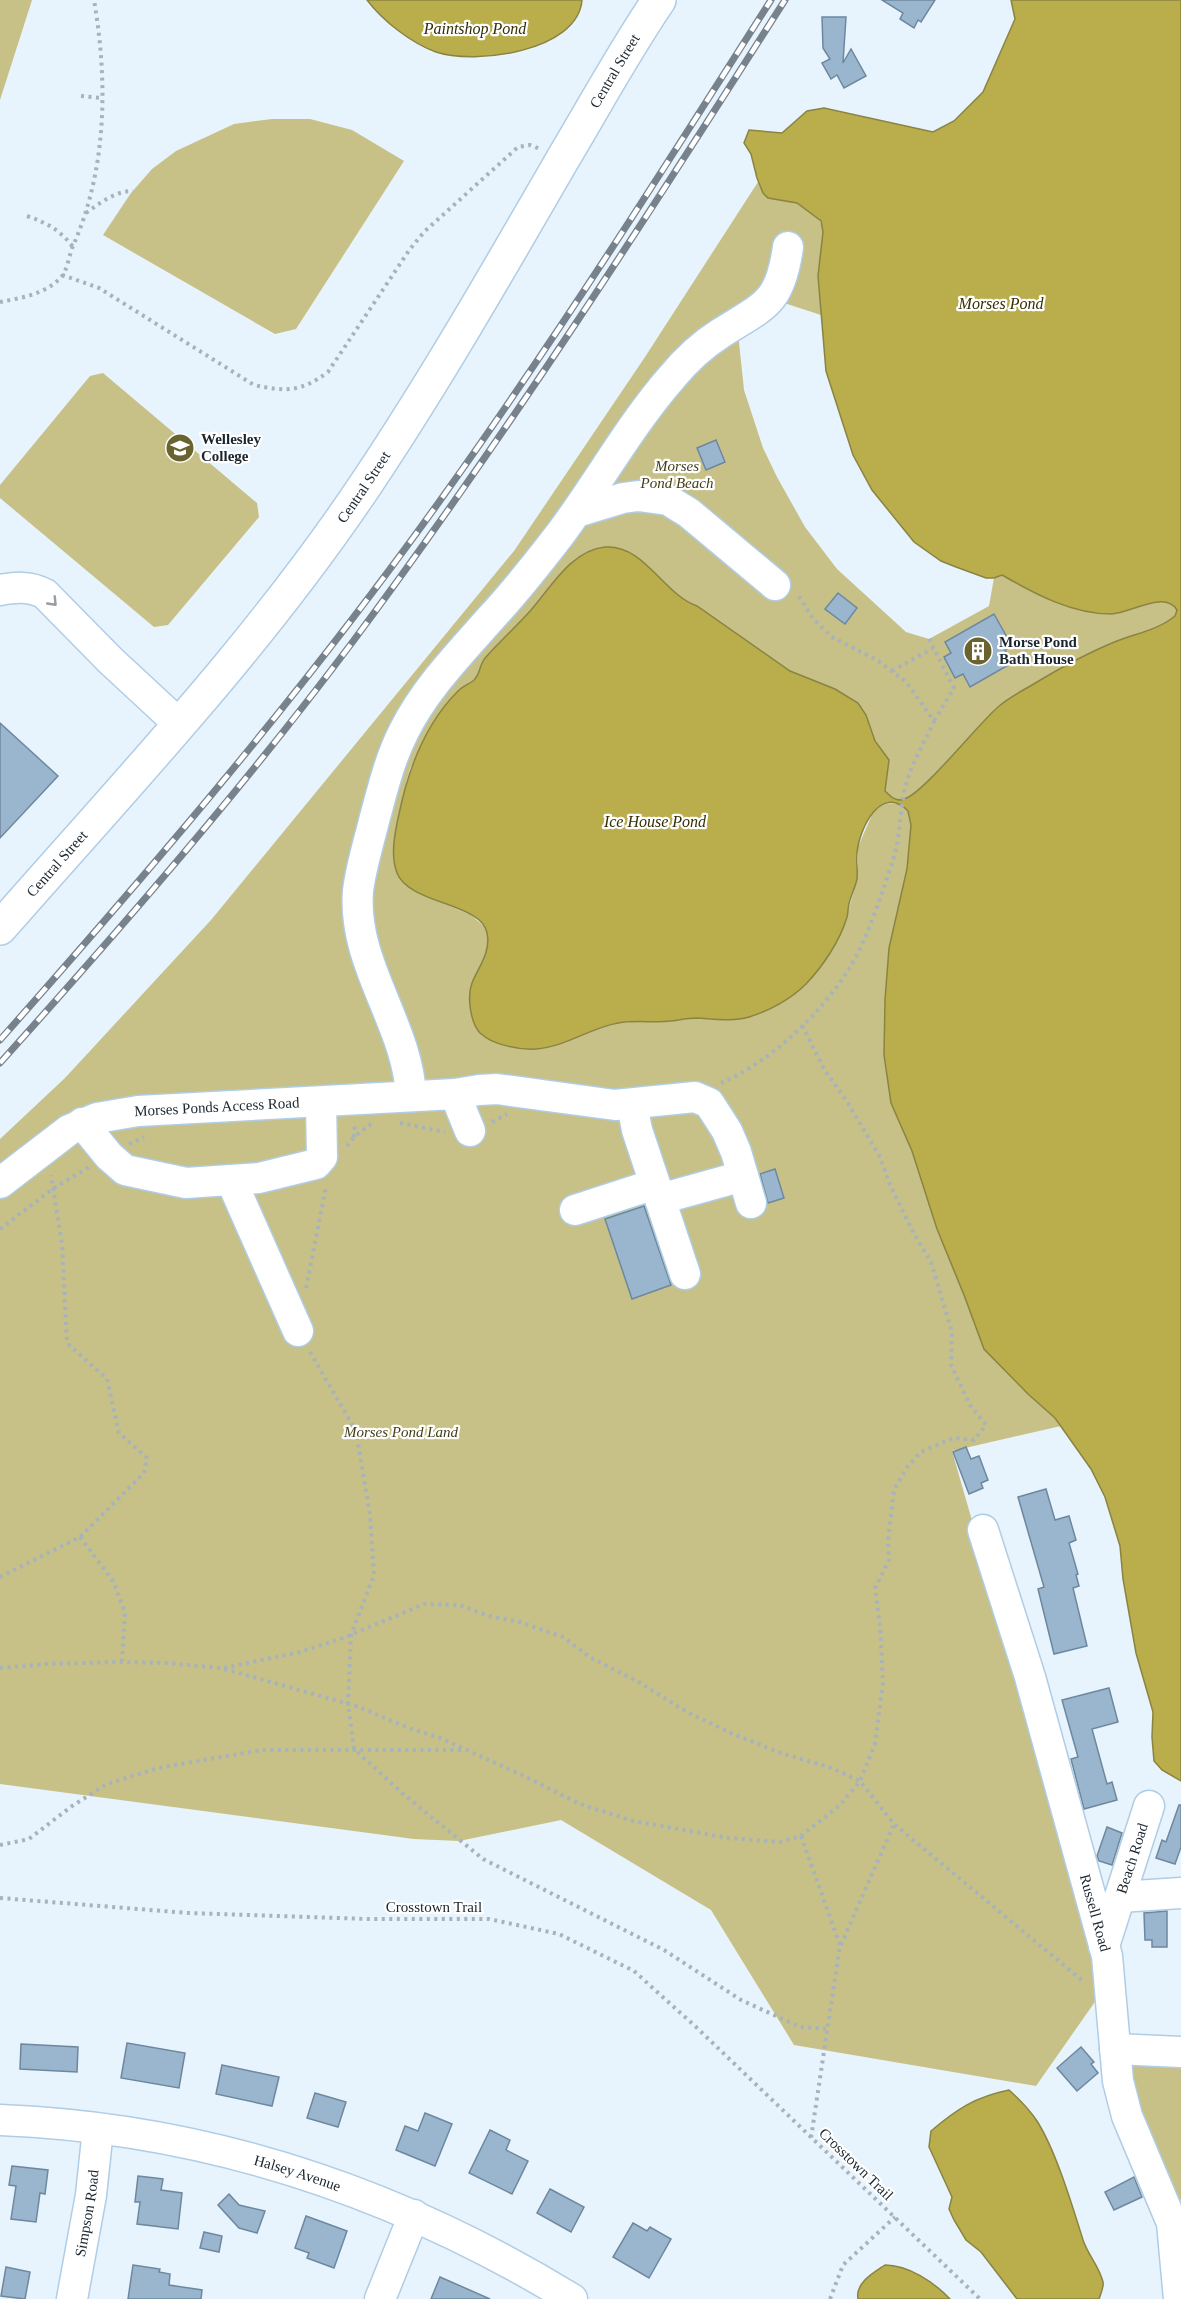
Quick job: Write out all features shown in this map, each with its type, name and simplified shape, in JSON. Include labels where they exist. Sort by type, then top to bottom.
[{"type":"main road","name":"Central Street","points":[[0,928],[179,724],[323,547],[415,410],[659,0]]},
{"type":"street","points":[[411,1095],[406,1062],[368,956],[358,910],[363,863],[387,773],[405,728],[427,694],[450,665],[520,584],[577,512],[646,409],[673,376],[710,340],[758,310],[768,301],[783,276],[788,247]]},
{"type":"street","points":[[577,512],[623,498],[638,496],[668,500],[689,513],[775,585]]},
{"type":"street","points":[[0,590],[13,587],[34,588],[45,594],[111,661],[179,724]]},
{"type":"street","name":"Morses Ponds Access Road","points":[[0,1183],[56,1139],[82,1123],[138,1111],[321,1112],[411,1095],[455,1094],[497,1089],[600,1104],[632,1104],[685,1096],[703,1099]]},
{"type":"street","points":[[455,1094],[470,1131]]},
{"type":"street","points":[[575,1210],[657,1192],[747,1190],[727,1131],[714,1110],[703,1099]]},
{"type":"street","points":[[632,1104],[637,1130],[685,1274]]},
{"type":"street","points":[[82,1123],[109,1156],[125,1170],[186,1183],[258,1178],[316,1164],[322,1157],[321,1112]]},
{"type":"street","points":[[231,1180],[298,1331]]},
{"type":"street","name":"Russell Road","points":[[983,1530],[1030,1677],[1107,1956],[1118,2081],[1127,2116],[1176,2211],[1179,2299]]},
{"type":"street","name":"Beach Road","points":[[1104,1946],[1149,1806]]},
{"type":"street","points":[[1120,1897],[1181,1893]]},
{"type":"street","points":[[1115,2049],[1181,2052]]},
{"type":"street","name":"Halsey Avenue","points":[[0,2120],[98,2129],[200,2146],[272,2164],[329,2182],[414,2215],[490,2252],[572,2299]]},
{"type":"street","name":"Simpson Road","points":[[72,2299],[91,2195],[98,2129]]},
{"type":"street","points":[[380,2299],[414,2215]]},
{"type":"path","points":[[0,302],[36,293],[62,275],[85,213],[94,182],[103,129],[100,35],[94,0]]},
{"type":"path","points":[[81,96],[102,98]]},
{"type":"path","points":[[62,275],[99,288],[254,385],[276,390],[294,389],[312,384],[328,372],[410,249],[424,232],[518,147],[530,146],[562,160]]},
{"type":"path","points":[[85,213],[109,198],[125,191],[133,191]]},
{"type":"path","points":[[27,216],[45,222],[62,233],[73,247]]},
{"type":"path","points":[[775,585],[800,598],[814,620],[832,637],[877,660],[906,682],[934,721]]},
{"type":"path","points":[[703,1099],[713,1088],[752,1067],[802,1025],[834,990],[860,948],[894,858],[908,776],[934,721],[954,688],[929,639]]},
{"type":"path","points":[[892,671],[933,648]]},
{"type":"path","points":[[0,1668],[122,1662],[221,1668],[348,1704],[440,1738],[580,1804],[633,1821],[728,1838],[780,1842],[801,1836],[840,1805],[860,1781],[875,1744],[883,1683],[880,1625],[875,1588],[889,1560],[888,1541],[894,1490],[907,1467],[921,1452],[953,1438],[974,1440],[986,1425],[970,1405],[951,1365],[952,1332],[932,1262],[895,1194],[880,1157],[846,1100],[824,1069],[802,1025]]},
{"type":"path","points":[[396,1123],[433,1131],[464,1134],[496,1121],[535,1095]]},
{"type":"path","points":[[321,1112],[355,1122],[375,1121],[354,1137],[340,1154]]},
{"type":"path","points":[[354,1137],[355,1122]]},
{"type":"path","points":[[0,1229],[54,1188],[141,1137],[152,1136]]},
{"type":"path","points":[[0,1577],[80,1538],[144,1473],[147,1458],[119,1433],[106,1379],[67,1343],[62,1244],[50,1167]]},
{"type":"path","points":[[327,1183],[298,1331],[356,1431],[370,1515],[374,1575],[351,1635],[348,1704],[354,1749],[402,1793],[483,1859],[664,1950],[741,2000],[800,2027],[828,2029]]},
{"type":"path","points":[[80,1538],[113,1581],[125,1612],[122,1662]]},
{"type":"path","points":[[221,1668],[300,1653],[351,1635],[424,1604],[459,1605],[563,1637],[591,1658],[637,1681],[687,1712],[733,1734],[781,1753],[829,1767],[860,1781],[894,1824],[1112,2006]]},
{"type":"path","points":[[0,1845],[29,1839],[72,1806],[107,1784],[158,1768],[262,1750],[464,1750]]},
{"type":"path","points":[[812,2138],[840,1946],[894,1824]]},
{"type":"path","points":[[801,1836],[840,1946]]},
{"type":"path","name":"Crosstown Trail","points":[[0,1898],[188,1913],[366,1919],[489,1919],[559,1934],[634,1971],[696,2027],[980,2299]]},
{"type":"path","points":[[830,2299],[843,2265],[895,2217]]},
{"type":"green space","points":[[0,0],[32,0],[0,100]]},
{"type":"green space","points":[[272,119],[310,119],[352,130],[404,161],[296,329],[275,334],[103,235],[131,193],[152,169],[176,151],[234,124]]},
{"type":"green space","name":"Morses Pond Land","points":[[758,182],[763,193],[797,203],[820,221],[823,232],[818,276],[821,315],[781,302],[738,333],[744,390],[763,448],[777,477],[805,527],[837,569],[906,632],[929,639],[989,606],[994,578],[1001,575],[1042,596],[1070,606],[1116,612],[1165,601],[1177,609],[1175,616],[1154,628],[1084,656],[1010,698],[989,715],[923,785],[912,795],[898,800],[885,791],[889,760],[875,741],[866,715],[846,695],[790,671],[673,592],[551,584],[531,610],[483,660],[476,678],[461,688],[418,752],[406,783],[428,897],[471,915],[486,928],[487,951],[472,984],[474,1022],[482,1036],[512,1046],[537,1049],[617,1023],[748,1017],[778,1004],[806,984],[847,916],[858,875],[858,847],[874,810],[880,803],[885,803],[900,804],[908,811],[911,825],[907,869],[889,948],[885,1000],[884,1055],[891,1103],[912,1151],[937,1229],[965,1295],[984,1349],[1061,1426],[952,1451],[1106,1986],[1036,2086],[794,2045],[711,1910],[561,1820],[459,1841],[414,1839],[0,1784],[0,1139],[65,1078],[211,920],[514,551],[645,357]]},
{"type":"green space","points":[[103,373],[257,503],[259,517],[168,625],[154,627],[0,498],[0,485],[90,376]]},
{"type":"green space","points":[[1115,2049],[1181,2052],[1181,2199],[1172,2223]]},
{"type":"water","name":"Paintshop Pond","points":[[367,0],[582,0],[576,18],[563,32],[544,43],[498,55],[474,57],[436,52],[417,43],[389,23]]},
{"type":"water","name":"Morses Pond","points":[[1011,0],[1181,0],[1181,1781],[1162,1770],[1154,1761],[1153,1712],[1136,1653],[1123,1579],[1120,1546],[1105,1497],[1091,1469],[1055,1418],[984,1349],[937,1229],[912,1151],[891,1103],[884,1055],[885,1000],[889,948],[907,869],[911,825],[908,811],[898,804],[889,802],[873,812],[859,843],[857,879],[840,935],[825,961],[812,977],[787,999],[743,1019],[694,1018],[664,1022],[618,1023],[547,1048],[522,1049],[506,1046],[480,1033],[470,1009],[470,995],[472,983],[484,959],[487,933],[482,923],[473,915],[429,898],[404,883],[397,873],[394,859],[396,828],[407,781],[420,748],[436,718],[458,691],[474,680],[484,660],[531,610],[563,571],[582,555],[593,550],[605,547],[619,548],[631,553],[685,600],[790,671],[835,689],[858,703],[866,715],[875,741],[889,760],[885,791],[898,800],[912,795],[923,785],[989,716],[1010,698],[1084,656],[1154,628],[1175,616],[1177,610],[1172,604],[1164,602],[1147,604],[1111,614],[1082,611],[1054,602],[1002,575],[986,578],[941,561],[914,542],[872,490],[853,455],[826,371],[818,276],[823,232],[821,221],[797,203],[768,198],[763,193],[751,154],[744,143],[749,130],[782,133],[807,111],[824,108],[933,132],[954,121],[983,92],[1015,19]]},
{"type":"water","points":[[1009,2090],[1034,2117],[1051,2147],[1085,2245],[1103,2282],[1099,2299],[1017,2299],[981,2252],[966,2240],[949,2209],[952,2197],[929,2147],[931,2131],[967,2105],[986,2096]]},
{"type":"water","points":[[885,2265],[911,2271],[950,2299],[858,2299],[862,2283]]},
{"type":"building","points":[[882,0],[935,0],[921,22],[918,20],[914,28],[900,19],[903,13]]},
{"type":"building","points":[[822,17],[846,17],[843,63],[851,49],[866,76],[844,88],[837,75],[831,79],[822,63],[830,59],[823,48]]},
{"type":"building","points":[[716,440],[725,462],[706,470],[697,448]]},
{"type":"building","points":[[838,593],[857,608],[845,624],[825,609]]},
{"type":"building","name":"Morse Pond Bath House","points":[[994,614],[1012,646],[1005,650],[1012,663],[970,687],[963,674],[955,678],[944,657],[951,653],[945,642]]},
{"type":"building","points":[[0,723],[58,776],[0,838]]},
{"type":"building","points":[[775,1169],[784,1198],[768,1203],[760,1174]]},
{"type":"building","points":[[644,1206],[671,1285],[632,1299],[605,1219]]},
{"type":"building","points":[[966,1447],[971,1459],[979,1456],[988,1480],[981,1483],[983,1488],[969,1494],[953,1452]]},
{"type":"building","points":[[1046,1489],[1055,1520],[1069,1516],[1076,1540],[1069,1543],[1078,1574],[1076,1575],[1079,1586],[1073,1588],[1087,1646],[1054,1654],[1038,1589],[1044,1587],[1018,1497]]},
{"type":"building","points":[[1109,1688],[1118,1722],[1092,1729],[1107,1784],[1112,1782],[1117,1800],[1084,1809],[1071,1759],[1078,1757],[1062,1700]]},
{"type":"building","points":[[1179,1805],[1181,1805],[1181,1847],[1175,1864],[1156,1858],[1162,1840],[1166,1842]]},
{"type":"building","points":[[1107,1827],[1122,1833],[1112,1865],[1099,1861],[1097,1856]]},
{"type":"building","points":[[1167,1911],[1167,1947],[1152,1947],[1152,1940],[1145,1940],[1144,1913]]},
{"type":"building","points":[[127,2043],[185,2053],[179,2088],[121,2078]]},
{"type":"building","points":[[21,2044],[78,2047],[77,2072],[20,2069]]},
{"type":"building","points":[[1081,2047],[1094,2062],[1091,2064],[1098,2073],[1077,2091],[1057,2068]]},
{"type":"building","points":[[222,2065],[279,2077],[272,2106],[216,2094]]},
{"type":"building","points":[[315,2093],[346,2102],[338,2127],[307,2118]]},
{"type":"building","points":[[425,2113],[452,2124],[435,2166],[396,2150],[405,2126],[418,2131]]},
{"type":"building","points":[[490,2130],[510,2140],[506,2150],[528,2161],[512,2194],[469,2173]]},
{"type":"building","points":[[12,2166],[48,2170],[45,2194],[40,2193],[36,2222],[11,2219],[16,2186],[9,2185]]},
{"type":"building","points":[[138,2176],[163,2179],[161,2190],[182,2193],[178,2229],[137,2224],[140,2202],[135,2202]]},
{"type":"building","points":[[1134,2177],[1142,2197],[1114,2210],[1105,2192]]},
{"type":"building","points":[[550,2189],[584,2207],[571,2232],[537,2213]]},
{"type":"building","points":[[229,2194],[239,2205],[265,2211],[257,2233],[239,2228],[218,2205]]},
{"type":"building","points":[[306,2216],[347,2231],[334,2268],[307,2258],[309,2253],[295,2248]]},
{"type":"building","points":[[633,2223],[647,2231],[650,2227],[671,2239],[649,2278],[613,2257]]},
{"type":"building","points":[[204,2232],[222,2236],[219,2252],[200,2248]]},
{"type":"building","points":[[133,2265],[160,2269],[159,2272],[170,2274],[169,2285],[202,2290],[201,2299],[128,2299]]},
{"type":"building","points":[[6,2267],[30,2272],[25,2299],[1,2296]]},
{"type":"building","points":[[440,2277],[490,2299],[431,2299]]},
{"type":"railway","points":[[0,1040],[229,774],[392,566],[487,434],[570,312],[771,0]]},
{"type":"railway","points":[[0,1063],[182,855],[270,749],[354,640],[522,404],[629,243],[785,0]]},
{"type":"place","name":"Wellesley College","points":[[180,448]]},
{"type":"place","name":"Morse Pond Bath House","points":[[978,651]]},
{"type":"park label","name":"Morses Pond Beach","points":[[677,474]]},
{"type":"water label","name":"Ice House Pond","points":[[655,821]]}]
